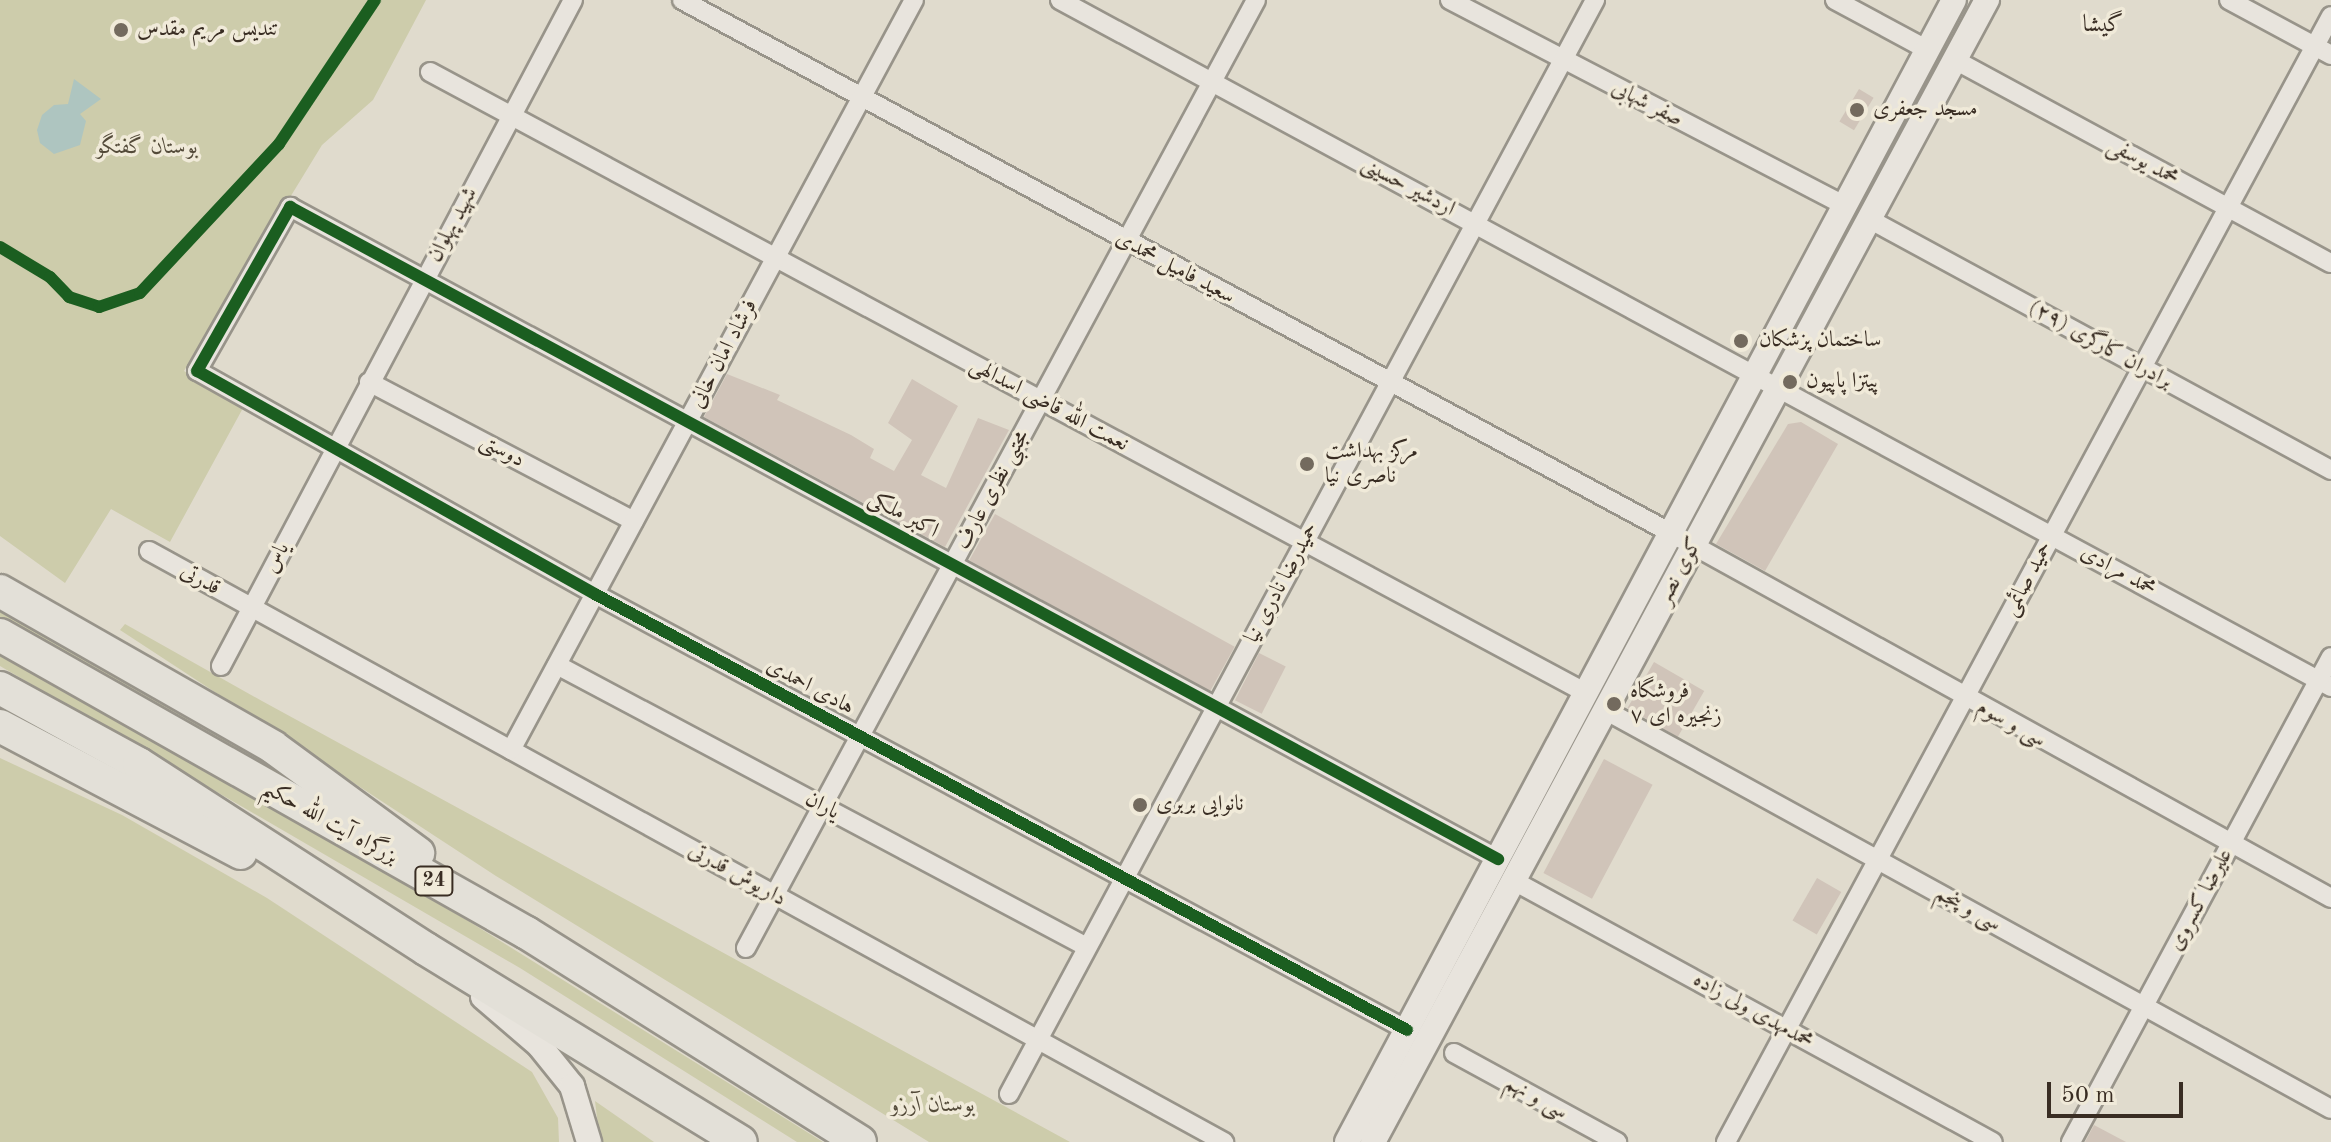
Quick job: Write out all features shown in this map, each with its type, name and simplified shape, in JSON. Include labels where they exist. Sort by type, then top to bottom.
[{"type":"highway","points":[[0,568],[83,636]]},
{"type":"highway","points":[[0,591],[273,747],[527,933]]},
{"type":"highway","name":"بزرگراه آیت الله حکیم","points":[[0,635],[527,933],[860,1142]]},
{"type":"highway","points":[[0,688],[139,764],[426,949],[741,1142]]},
{"type":"highway","points":[[0,726],[426,949]]},
{"type":"main road","name":"کوی نصر","points":[[1347,1142],[1954,0]]},
{"type":"main road","name":"کوی نصر","points":[[1373,1142],[1987,0]]},
{"type":"main road","points":[[426,949],[539,1045],[572,1086],[589,1142]]},
{"type":"street","name":"شهید پهلوان","points":[[333,449],[573,0]]},
{"type":"street","name":"سعید فامیل محمدی","points":[[682,0],[1671,533]]},
{"type":"street","name":"فرشاد امان خانی","points":[[511,750],[914,0]]},
{"type":"street","name":"اردشیر حسینی","points":[[1060,0],[1779,386]]},
{"type":"street","name":"مجتبی نظری عارف","points":[[746,948],[1256,0]]},
{"type":"street","name":"صفر شهابی","points":[[1450,0],[1845,206]]},
{"type":"street","name":"حمیدرضا نادری نیا","points":[[1009,1094],[1595,0]]},
{"type":"street","points":[[1835,0],[1928,50]]},
{"type":"street","points":[[2229,0],[2323,50]]},
{"type":"street","name":"حمید صائمی","points":[[1726,1142],[2228,208],[2323,50],[2331,16]]},
{"type":"street","name":"محمد یوسفی","points":[[1955,60],[2331,263]]},
{"type":"street","name":"نعمت الله قاضی اسدالهی","points":[[430,72],[1586,693]]},
{"type":"street","name":"اکبر ملکی","points":[[197,371],[290,207],[1498,859]]},
{"type":"street","name":"برادران کارگری (۲۹)","points":[[1869,219],[2331,470]]},
{"type":"street","name":"هادی احمدی","points":[[197,371],[595,594],[1407,1030]]},
{"type":"street","name":"دوستی","points":[[369,382],[634,521]]},
{"type":"street","name":"محمد مرادی","points":[[1779,386],[2325,684]]},
{"type":"street","name":"یاس","points":[[221,666],[333,449]]},
{"type":"street","name":"سی و سوم","points":[[1671,533],[1692,549],[2331,898]]},
{"type":"street","name":"قدرتی","points":[[149,551],[251,608]]},
{"type":"street","name":"داریوش قدرتی","points":[[251,608],[1224,1142]]},
{"type":"street","name":"علیرضا کسروی","points":[[2071,1142],[2231,843],[2325,684],[2331,657]]},
{"type":"street","name":"یاران","points":[[557,665],[1087,947]]},
{"type":"street","name":"سی و پنجم","points":[[1605,710],[2331,1109]]},
{"type":"street","name":"محمدمهدی ولی زاده","points":[[1514,881],[1993,1142]]},
{"type":"street","name":"سی و نهم","points":[[1454,1053],[1617,1142]]},
{"type":"green space","name":"بوستان گفتگو","points":[[0,0],[426,0],[373,100],[322,145],[184,371],[243,408],[170,542],[111,509],[65,583],[0,536]]},
{"type":"green space","points":[[0,600],[265,752],[437,874],[0,620]]},
{"type":"green space","name":"بوستان آرزو","points":[[125,624],[1070,1142],[929,1142],[496,876],[120,630]]},
{"type":"green space","points":[[0,653],[465,919],[823,1142],[797,1142],[520,968],[0,666]]},
{"type":"green space","points":[[0,758],[122,815],[267,898],[532,1072],[558,1118],[559,1142],[0,1142]]},
{"type":"green space","points":[[595,1101],[654,1142],[600,1142]]},
{"type":"water","points":[[74,79],[101,99],[80,114],[86,121],[80,145],[54,154],[40,143],[37,130],[42,115],[54,105],[68,104]]},
{"type":"building","name":"مسجد جعفری","points":[[1859,89],[1874,98],[1854,130],[1839,122]]},
{"type":"building","points":[[727,374],[780,395],[777,400],[851,435],[874,449],[870,458],[894,471],[912,440],[888,423],[912,379],[958,406],[921,475],[946,488],[978,418],[1009,430],[945,547],[704,417]]},
{"type":"building","points":[[1801,422],[1838,444],[1765,571],[1716,544],[1788,424]]},
{"type":"building","points":[[995,514],[1235,647],[1209,693],[969,560]]},
{"type":"building","points":[[1259,653],[1286,667],[1262,714],[1235,700]]},
{"type":"building","points":[[1654,662],[1704,691],[1678,737],[1628,708]]},
{"type":"building","points":[[1604,759],[1653,785],[1592,899],[1543,873]]},
{"type":"building","points":[[1817,878],[1841,892],[1817,934],[1792,920]]},
{"type":"building","points":[[2094,1125],[2126,1142],[2085,1142]]},
{"type":"cycle path","points":[[0,247],[50,277],[69,297],[99,307],[140,293],[279,144],[375,0]]},
{"type":"cycle path","points":[[1407,1030],[595,594],[197,371],[290,207],[1498,859]]},
{"type":"place","name":"تندیس مریم مقدس","points":[[121,30]]},
{"type":"place","name":"مسجد جعفری","points":[[1857,110]]},
{"type":"place","name":"ساختمان پزشکان","points":[[1741,341]]},
{"type":"place","name":"پیتزا پاپیون","points":[[1790,382]]},
{"type":"place","name":"مرکز بهداشت ناصری نیا","points":[[1307,464]]},
{"type":"place","name":"فروشگاه زنجیره ای ۷","points":[[1614,704]]},
{"type":"place","name":"نانوایی بربری","points":[[1140,805]]},
{"type":"district","name":"گیشا","points":[[2103,26]]}]
